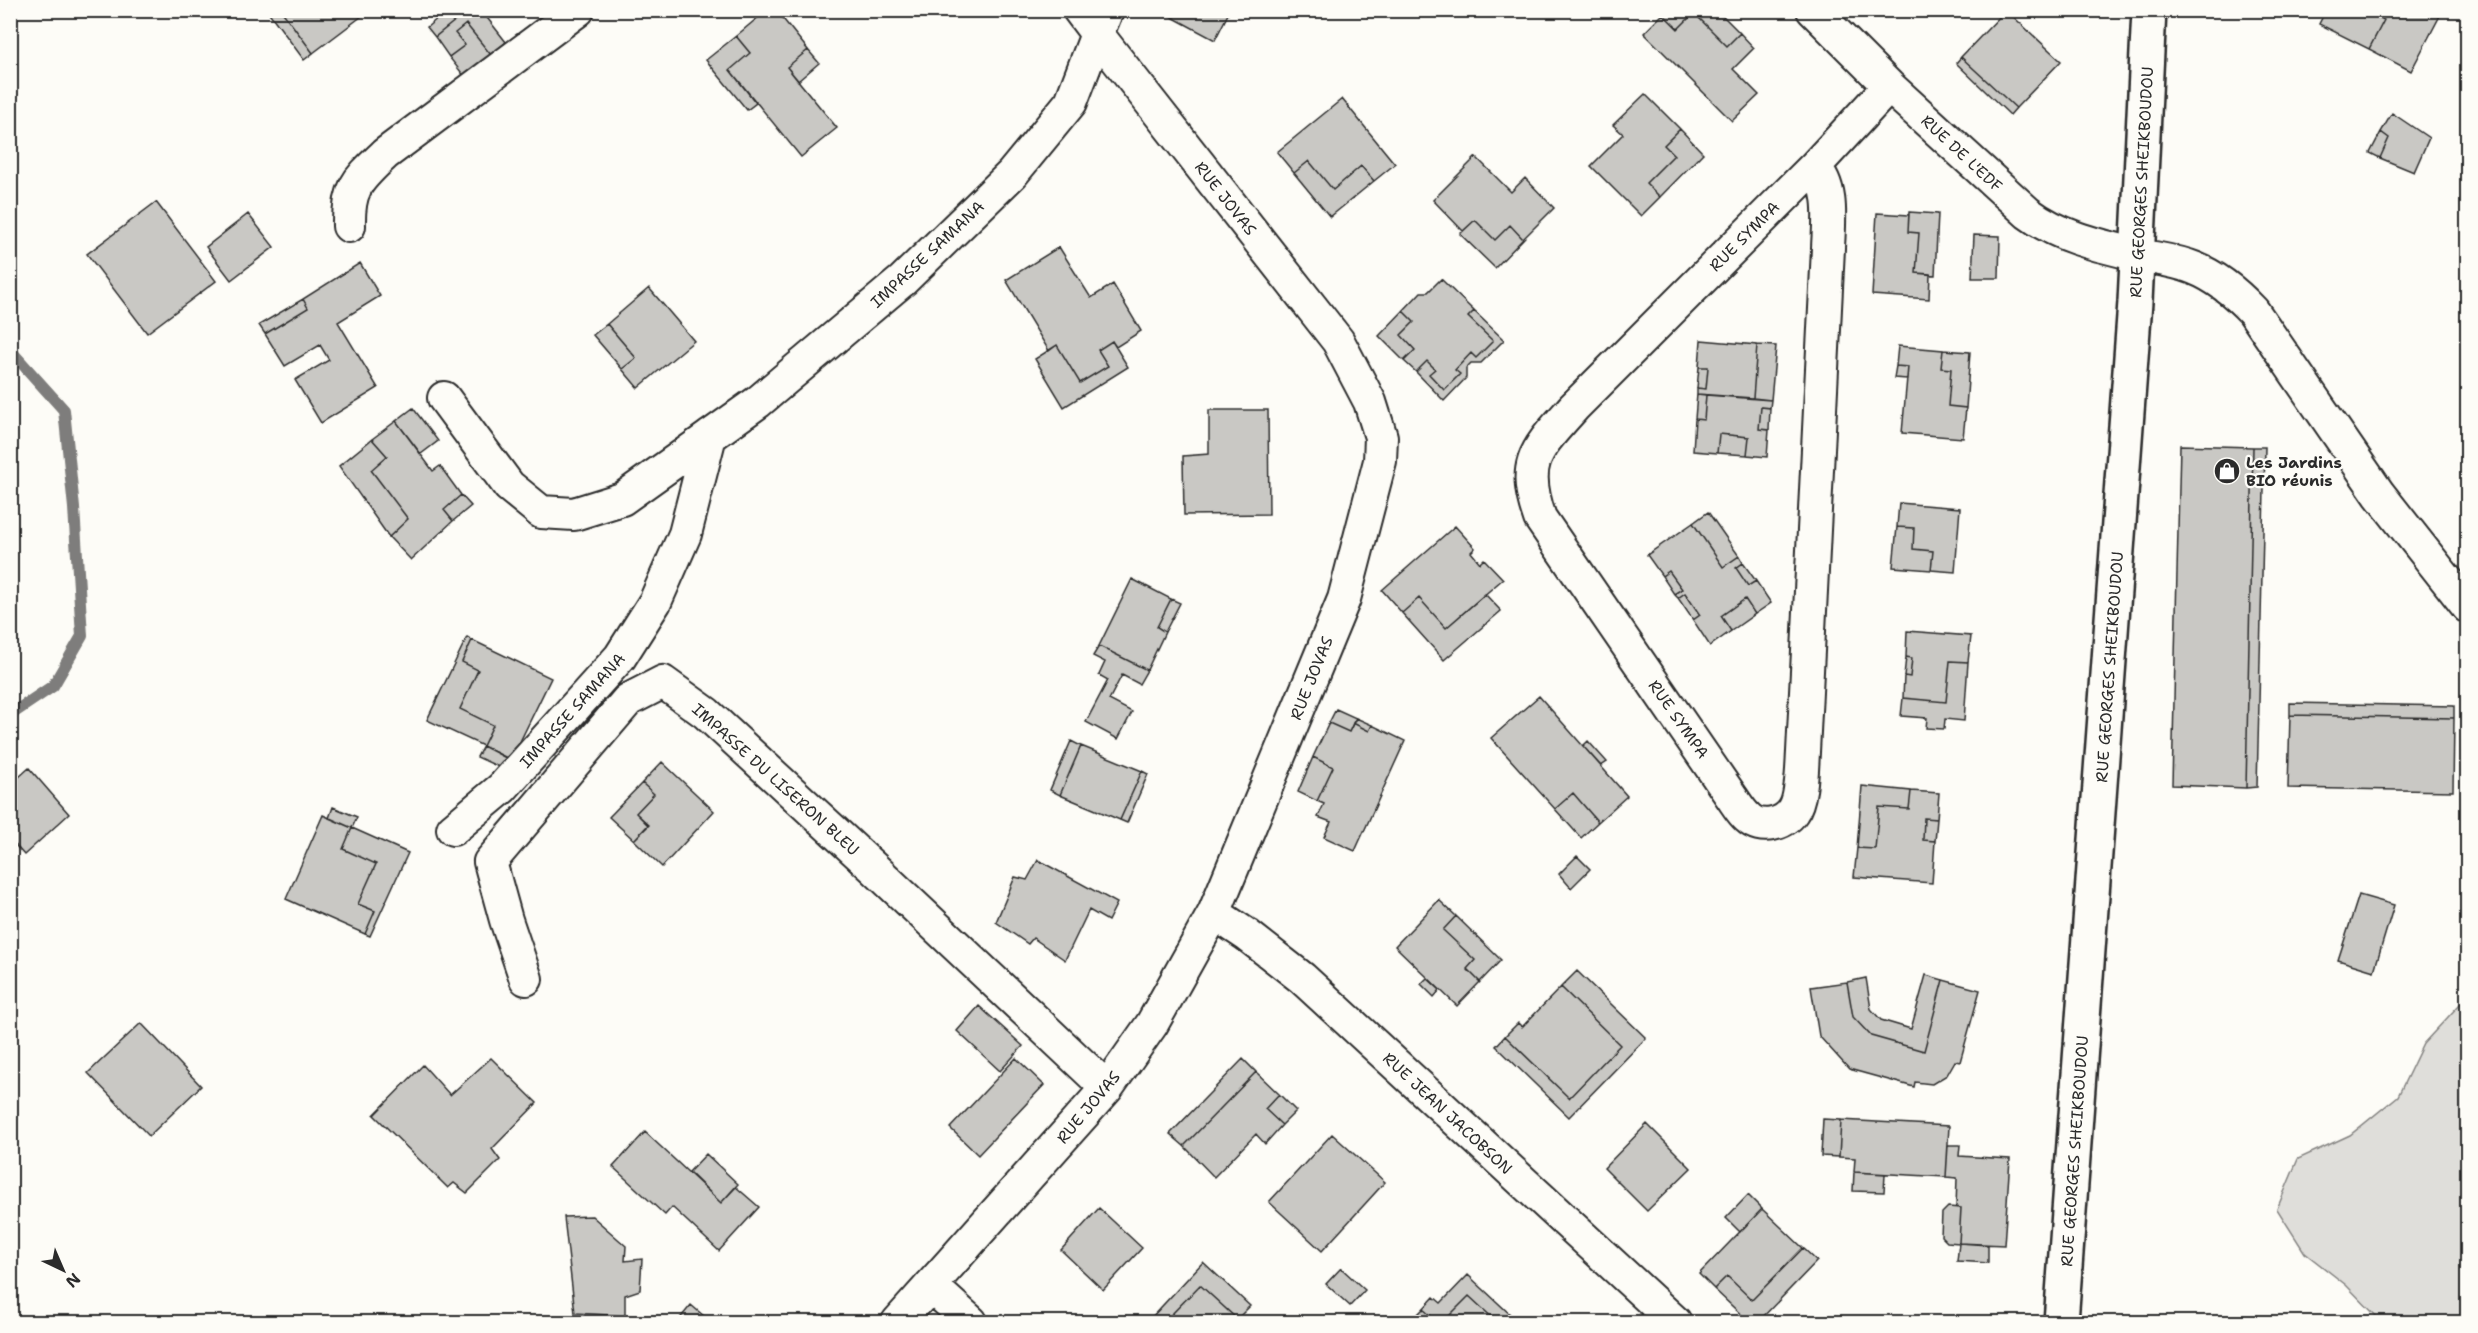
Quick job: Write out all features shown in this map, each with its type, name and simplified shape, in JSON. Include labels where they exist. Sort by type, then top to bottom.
[{"type":"street","points":[[349,226],[348,206],[357,180],[385,154],[578,10]]},
{"type":"street","name":"RUE DE L'EDF","points":[[1813,10],[1889,86],[2046,227],[2070,238],[2196,268],[2224,285],[2253,311],[2379,494],[2468,607]]},
{"type":"street","name":"RUE GEORGES SHEIKBOUDOU","points":[[2061,1323],[2134,314],[2149,10]]},
{"type":"street","name":"IMPASSE SAMANA","points":[[444,398],[509,486],[541,512],[574,514],[622,499],[758,402],[903,280],[1012,174],[1071,102],[1094,18]]},
{"type":"street","name":"RUE JOVAS","points":[[898,1323],[1107,1088],[1152,1024],[1214,913],[1344,598],[1380,461],[1381,437],[1370,402],[1338,341],[1094,18]]},
{"type":"street","points":[[1814,166],[1889,86]]},
{"type":"street","name":"RUE SYMPA","points":[[1814,166],[1822,175],[1826,190],[1828,248],[1803,752],[1800,791],[1794,811],[1780,823],[1766,825],[1748,819],[1540,518],[1530,482],[1535,457],[1555,428],[1814,166]]},
{"type":"street","name":"IMPASSE SAMANA","points":[[453,829],[502,788],[620,657],[655,602],[685,534],[710,436]]},
{"type":"street","name":"IMPASSE DU LISERON BLEU","points":[[526,979],[490,862],[628,700],[663,682],[706,713],[875,868],[1107,1088]]},
{"type":"street","name":"RUE JEAN JACOBSON","points":[[1214,913],[1247,935],[1302,978],[1675,1323]]},
{"type":"street","points":[[931,1286],[971,1323]]},
{"type":"shaded area","points":[[2467,1000],[2467,1322],[2382,1322],[2346,1285],[2305,1253],[2277,1209],[2298,1159],[2350,1135],[2398,1096],[2423,1044],[2462,1002]]},
{"type":"building","points":[[267,10],[281,10],[313,53],[304,60]]},
{"type":"building","points":[[281,10],[365,10],[366,13],[313,53]]},
{"type":"building","points":[[448,10],[456,10],[461,16],[435,37],[427,27]]},
{"type":"building","points":[[456,10],[481,10],[506,42],[491,55],[466,24],[455,33],[465,45],[449,57],[435,37],[461,16]]},
{"type":"building","points":[[767,10],[776,10],[808,50],[787,67],[837,128],[801,157],[730,70],[750,53],[736,36]]},
{"type":"building","points":[[1159,10],[1230,10],[1215,40]]},
{"type":"building","points":[[1667,10],[1717,10],[1740,33],[1727,46],[1694,13],[1678,29],[1663,14]]},
{"type":"building","points":[[2006,10],[2061,61],[2016,108],[1961,57]]},
{"type":"building","points":[[2326,10],[2366,10],[2384,20],[2369,49],[2319,24]]},
{"type":"building","points":[[2366,10],[2443,10],[2411,71],[2369,49],[2384,20]]},
{"type":"building","points":[[1694,13],[1727,46],[1740,33],[1754,48],[1733,69],[1759,95],[1732,121],[1644,33],[1663,14],[1678,29]]},
{"type":"building","points":[[466,24],[491,55],[465,77],[449,57],[465,45],[455,33]]},
{"type":"building","points":[[736,36],[750,53],[730,70],[756,103],[747,110],[706,60]]},
{"type":"building","points":[[808,50],[819,63],[798,81],[787,67]]},
{"type":"building","points":[[1961,57],[2016,108],[2010,115],[1956,63]]},
{"type":"building","points":[[1645,94],[1680,129],[1664,145],[1674,155],[1646,183],[1660,197],[1641,216],[1591,166],[1623,134],[1613,125]]},
{"type":"building","points":[[1342,99],[1395,164],[1374,181],[1361,166],[1333,190],[1309,161],[1294,173],[1277,152]]},
{"type":"building","points":[[2392,113],[2429,138],[2414,172],[2380,158],[2389,138],[2381,132]]},
{"type":"building","points":[[1680,129],[1703,153],[1660,197],[1646,183],[1674,155],[1664,145]]},
{"type":"building","points":[[2381,132],[2389,138],[2380,158],[2370,153]]},
{"type":"building","points":[[1476,157],[1511,192],[1525,178],[1554,208],[1523,239],[1510,225],[1495,240],[1475,220],[1463,231],[1433,200]]},
{"type":"building","points":[[1309,161],[1333,190],[1361,166],[1374,181],[1330,217],[1294,173]]},
{"type":"building","points":[[156,202],[216,281],[147,333],[87,254]]},
{"type":"building","points":[[1909,212],[1938,214],[1935,275],[1916,273],[1919,233],[1908,232]]},
{"type":"building","points":[[1877,213],[1909,215],[1908,232],[1919,233],[1916,273],[1930,274],[1929,299],[1872,295]]},
{"type":"building","points":[[248,214],[274,247],[231,280],[206,247]]},
{"type":"building","points":[[1475,220],[1495,240],[1510,225],[1523,239],[1495,268],[1460,234]]},
{"type":"building","points":[[1974,235],[2000,236],[1999,278],[1972,278]]},
{"type":"building","points":[[1059,247],[1091,298],[1113,284],[1141,331],[1116,347],[1112,341],[1098,350],[1108,366],[1080,383],[1057,345],[1049,351],[1006,280]]},
{"type":"building","points":[[360,263],[380,296],[338,322],[378,388],[321,423],[295,380],[329,360],[320,345],[285,366],[265,334],[308,308],[303,299]]},
{"type":"building","points":[[1441,279],[1474,311],[1468,317],[1493,341],[1476,358],[1471,353],[1455,370],[1460,374],[1444,390],[1429,374],[1435,369],[1427,361],[1416,372],[1404,361],[1415,350],[1401,335],[1414,322],[1403,311],[1421,292],[1428,292]]},
{"type":"building","points":[[649,288],[694,341],[638,388],[622,369],[636,358],[607,324]]},
{"type":"building","points":[[303,299],[308,308],[265,334],[259,325]]},
{"type":"building","points":[[1403,311],[1414,322],[1401,335],[1415,350],[1404,361],[1379,336]]},
{"type":"building","points":[[1474,311],[1504,340],[1481,363],[1471,363],[1466,368],[1466,378],[1444,401],[1416,372],[1427,361],[1435,369],[1429,374],[1444,390],[1460,374],[1455,370],[1471,353],[1476,358],[1493,341],[1468,317]]},
{"type":"building","points":[[607,324],[636,358],[622,369],[593,335]]},
{"type":"building","points":[[1701,340],[1757,345],[1753,398],[1697,394],[1697,388],[1706,389],[1708,367],[1699,367]]},
{"type":"building","points":[[1112,341],[1128,367],[1064,407],[1035,359],[1057,345],[1080,383],[1108,366],[1098,350]]},
{"type":"building","points":[[1757,345],[1776,346],[1771,400],[1753,398]]},
{"type":"building","points":[[1898,346],[1943,350],[1941,368],[1951,369],[1948,406],[1966,408],[1963,438],[1902,433],[1908,367],[1896,366]]},
{"type":"building","points":[[1943,350],[1970,352],[1966,408],[1948,406],[1951,369],[1941,368]]},
{"type":"building","points":[[1896,366],[1908,367],[1907,379],[1894,378]]},
{"type":"building","points":[[1699,367],[1708,367],[1706,389],[1697,388]]},
{"type":"building","points":[[1697,394],[1706,395],[1704,420],[1695,419]]},
{"type":"building","points":[[1706,395],[1771,400],[1770,408],[1761,407],[1759,429],[1769,430],[1767,457],[1747,455],[1749,437],[1719,434],[1717,453],[1693,451],[1695,419],[1704,420]]},
{"type":"building","points":[[1761,407],[1770,408],[1769,430],[1759,429]]},
{"type":"building","points":[[413,408],[438,441],[421,454],[396,421]]},
{"type":"building","points":[[1209,410],[1268,410],[1269,514],[1184,515],[1183,456],[1209,454]]},
{"type":"building","points":[[396,421],[433,471],[440,466],[461,495],[444,510],[453,521],[411,560],[389,537],[408,519],[371,470],[387,456],[372,439]]},
{"type":"building","points":[[1719,434],[1749,437],[1747,455],[1717,453]]},
{"type":"building","points":[[372,439],[387,456],[371,470],[408,519],[389,537],[339,466]]},
{"type":"building","points":[[2180,445],[2253,447],[2246,788],[2172,785]]},
{"type":"building","points":[[2253,447],[2265,447],[2257,787],[2246,788]]},
{"type":"building","points":[[461,495],[471,506],[453,521],[444,510]]},
{"type":"building","points":[[1899,503],[1960,508],[1955,572],[1931,570],[1933,551],[1913,549],[1914,528],[1897,527]]},
{"type":"building","points":[[1708,512],[1739,556],[1723,567],[1693,523]]},
{"type":"building","points":[[1693,523],[1723,567],[1739,556],[1743,563],[1736,568],[1748,586],[1756,581],[1771,603],[1755,614],[1745,599],[1721,616],[1731,631],[1710,646],[1693,620],[1700,615],[1685,593],[1678,598],[1674,594],[1682,589],[1669,571],[1662,576],[1647,555]]},
{"type":"building","points":[[1455,526],[1475,548],[1471,552],[1480,563],[1484,559],[1503,579],[1446,628],[1419,598],[1402,613],[1382,590]]},
{"type":"building","points":[[1897,527],[1914,528],[1913,549],[1933,551],[1931,570],[1893,567]]},
{"type":"building","points":[[1743,563],[1756,581],[1748,586],[1736,568]]},
{"type":"building","points":[[1669,571],[1682,589],[1674,594],[1662,576]]},
{"type":"building","points":[[1132,579],[1171,599],[1157,627],[1165,632],[1147,670],[1099,646]]},
{"type":"building","points":[[1685,593],[1700,615],[1693,620],[1678,598]]},
{"type":"building","points":[[1485,594],[1501,611],[1444,660],[1402,613],[1419,598],[1446,628]]},
{"type":"building","points":[[1171,599],[1180,603],[1165,632],[1157,627]]},
{"type":"building","points":[[1745,599],[1755,614],[1731,631],[1721,616]]},
{"type":"building","points":[[1907,631],[1971,636],[1968,662],[1950,661],[1946,702],[1903,698],[1904,676],[1910,677],[1912,658],[1906,657]]},
{"type":"building","points":[[467,637],[472,640],[462,662],[478,670],[460,709],[493,725],[483,746],[427,720]]},
{"type":"building","points":[[472,640],[551,678],[511,760],[483,746],[493,725],[460,709],[478,670],[462,662]]},
{"type":"building","points":[[1099,646],[1147,670],[1139,684],[1122,675],[1109,700],[1132,712],[1118,739],[1086,722],[1108,680],[1099,675],[1105,662],[1093,656]]},
{"type":"building","points":[[1906,657],[1912,658],[1910,677],[1904,676]]},
{"type":"building","points":[[1950,661],[1968,662],[1964,721],[1945,719],[1944,729],[1926,728],[1927,718],[1901,716],[1903,698],[1946,702]]},
{"type":"building","points":[[1539,696],[1627,796],[1598,822],[1573,793],[1555,809],[1491,738]]},
{"type":"building","points":[[2290,703],[2454,706],[2454,718],[2290,715]]},
{"type":"building","points":[[1336,709],[1356,718],[1349,732],[1329,723]]},
{"type":"building","points":[[2290,715],[2454,718],[2453,791],[2288,788]]},
{"type":"building","points":[[1356,718],[1372,725],[1369,731],[1353,723]]},
{"type":"building","points":[[1329,723],[1349,732],[1353,723],[1369,731],[1372,725],[1405,741],[1355,851],[1324,837],[1331,822],[1318,817],[1324,804],[1317,801],[1333,767],[1313,757]]},
{"type":"building","points":[[1071,741],[1081,746],[1060,795],[1050,790]]},
{"type":"building","points":[[1588,741],[1607,762],[1601,766],[1583,746]]},
{"type":"building","points":[[483,746],[506,758],[501,768],[477,757]]},
{"type":"building","points":[[1081,746],[1142,771],[1120,820],[1060,795]]},
{"type":"building","points":[[1313,757],[1333,767],[1317,801],[1298,792]]},
{"type":"building","points":[[662,762],[714,811],[662,867],[634,840],[649,825],[636,813],[654,794],[642,783]]},
{"type":"building","points":[[29,768],[69,814],[24,855],[10,839],[10,785]]},
{"type":"building","points":[[1142,771],[1148,774],[1127,823],[1120,820]]},
{"type":"building","points":[[642,783],[654,794],[636,813],[648,825],[634,840],[609,817]]},
{"type":"building","points":[[1862,786],[1911,791],[1909,809],[1879,807],[1875,849],[1857,848]]},
{"type":"building","points":[[1911,791],[1939,793],[1937,819],[1924,818],[1923,840],[1935,841],[1932,883],[1854,877],[1857,848],[1875,849],[1879,807],[1909,809]]},
{"type":"building","points":[[1573,793],[1598,822],[1581,838],[1555,809]]},
{"type":"building","points":[[333,807],[357,817],[352,828],[329,818]]},
{"type":"building","points":[[323,815],[352,828],[343,849],[376,864],[358,904],[375,911],[365,934],[286,899]]},
{"type":"building","points":[[1924,818],[1937,819],[1935,841],[1923,840]]},
{"type":"building","points":[[352,828],[408,853],[370,936],[365,934],[375,911],[358,904],[376,864],[343,849]]},
{"type":"building","points":[[1577,856],[1590,869],[1571,888],[1559,874]]},
{"type":"building","points":[[1038,860],[1117,903],[1108,921],[1089,910],[1065,960],[1033,938],[1028,944],[996,922],[1015,877],[1027,880]]},
{"type":"building","points":[[2359,895],[2394,905],[2374,971],[2338,960]]},
{"type":"building","points":[[1439,900],[1456,916],[1443,930],[1475,960],[1467,969],[1480,982],[1457,1006],[1395,946]]},
{"type":"building","points":[[1456,916],[1501,960],[1480,982],[1467,969],[1475,960],[1443,930]]},
{"type":"building","points":[[1577,971],[1646,1038],[1569,1117],[1496,1046],[1505,1036],[1569,1098],[1620,1045],[1561,987]]},
{"type":"building","points":[[1926,975],[1943,980],[1924,1051],[1871,1036],[1853,1017],[1847,982],[1866,978],[1871,1009],[1881,1020],[1911,1029]]},
{"type":"building","points":[[1427,978],[1440,990],[1434,997],[1421,984]]},
{"type":"building","points":[[1943,980],[1980,990],[1960,1062],[1955,1061],[1947,1075],[1932,1084],[1915,1082],[1914,1087],[1849,1069],[1819,1036],[1811,987],[1847,982],[1853,1017],[1871,1036],[1924,1051]]},
{"type":"building","points":[[1561,987],[1620,1045],[1569,1098],[1505,1036],[1518,1023],[1522,1027]]},
{"type":"building","points":[[979,1006],[1023,1046],[1000,1071],[957,1031]]},
{"type":"building","points":[[141,1023],[201,1086],[149,1136],[88,1073]]},
{"type":"building","points":[[491,1058],[537,1103],[492,1149],[500,1160],[467,1193],[454,1183],[448,1188],[374,1115],[423,1065],[450,1095]]},
{"type":"building","points":[[1016,1058],[1044,1085],[978,1155],[950,1128]]},
{"type":"building","points":[[1243,1059],[1256,1072],[1184,1146],[1170,1134]]},
{"type":"building","points":[[1256,1072],[1279,1094],[1265,1109],[1282,1125],[1265,1144],[1256,1134],[1214,1177],[1184,1146]]},
{"type":"building","points":[[1279,1094],[1296,1111],[1282,1125],[1265,1109]]},
{"type":"building","points":[[1823,1119],[1841,1120],[1839,1157],[1821,1156]]},
{"type":"building","points":[[1841,1120],[1949,1126],[1946,1177],[1854,1172],[1855,1158],[1839,1157]]},
{"type":"building","points":[[1647,1124],[1691,1168],[1647,1211],[1604,1168]]},
{"type":"building","points":[[645,1132],[721,1203],[736,1187],[759,1207],[719,1251],[672,1207],[665,1215],[613,1167]]},
{"type":"building","points":[[1332,1134],[1385,1182],[1322,1251],[1269,1202]]},
{"type":"building","points":[[1948,1145],[1960,1145],[1959,1156],[2010,1159],[2004,1245],[1959,1243],[1961,1208],[1956,1207],[1957,1178],[1946,1177]]},
{"type":"building","points":[[706,1154],[738,1184],[721,1203],[689,1172]]},
{"type":"building","points":[[1854,1172],[1885,1174],[1884,1192],[1853,1191]]},
{"type":"building","points":[[1748,1195],[1762,1209],[1740,1232],[1726,1218]]},
{"type":"building","points":[[1948,1207],[1961,1208],[1959,1243],[1947,1242],[1941,1236],[1942,1213]]},
{"type":"building","points":[[1099,1208],[1142,1248],[1103,1290],[1061,1250]]},
{"type":"building","points":[[1762,1209],[1803,1248],[1752,1300],[1727,1276],[1714,1289],[1699,1274]]},
{"type":"building","points":[[592,1216],[626,1246],[625,1261],[642,1259],[640,1290],[625,1295],[625,1316],[575,1313],[564,1217]]},
{"type":"building","points":[[1959,1243],[1988,1245],[1988,1263],[1957,1261]]},
{"type":"building","points":[[1803,1248],[1817,1261],[1758,1322],[1749,1322],[1714,1289],[1727,1276],[1752,1300]]},
{"type":"building","points":[[1203,1262],[1250,1306],[1240,1316],[1247,1322],[1235,1322],[1238,1320],[1200,1285],[1170,1316],[1177,1322],[1156,1322],[1151,1318]]},
{"type":"building","points":[[1341,1268],[1365,1290],[1350,1306],[1326,1284]]},
{"type":"building","points":[[1468,1275],[1513,1317],[1507,1322],[1497,1322],[1469,1296],[1443,1322],[1438,1322],[1423,1309],[1434,1297],[1441,1303]]},
{"type":"building","points":[[1200,1285],[1238,1320],[1235,1322],[1177,1322],[1170,1316]]},
{"type":"building","points":[[1469,1296],[1497,1322],[1443,1322]]},
{"type":"building","points":[[691,1305],[711,1322],[677,1322]]},
{"type":"building","points":[[1423,1309],[1438,1322],[1410,1322]]},
{"type":"waterway","points":[[10,350],[64,410],[74,508],[82,636],[53,686],[10,715]]},
{"type":"place","name":"Les Jardins BIO réunis","points":[[2227,471]]}]
